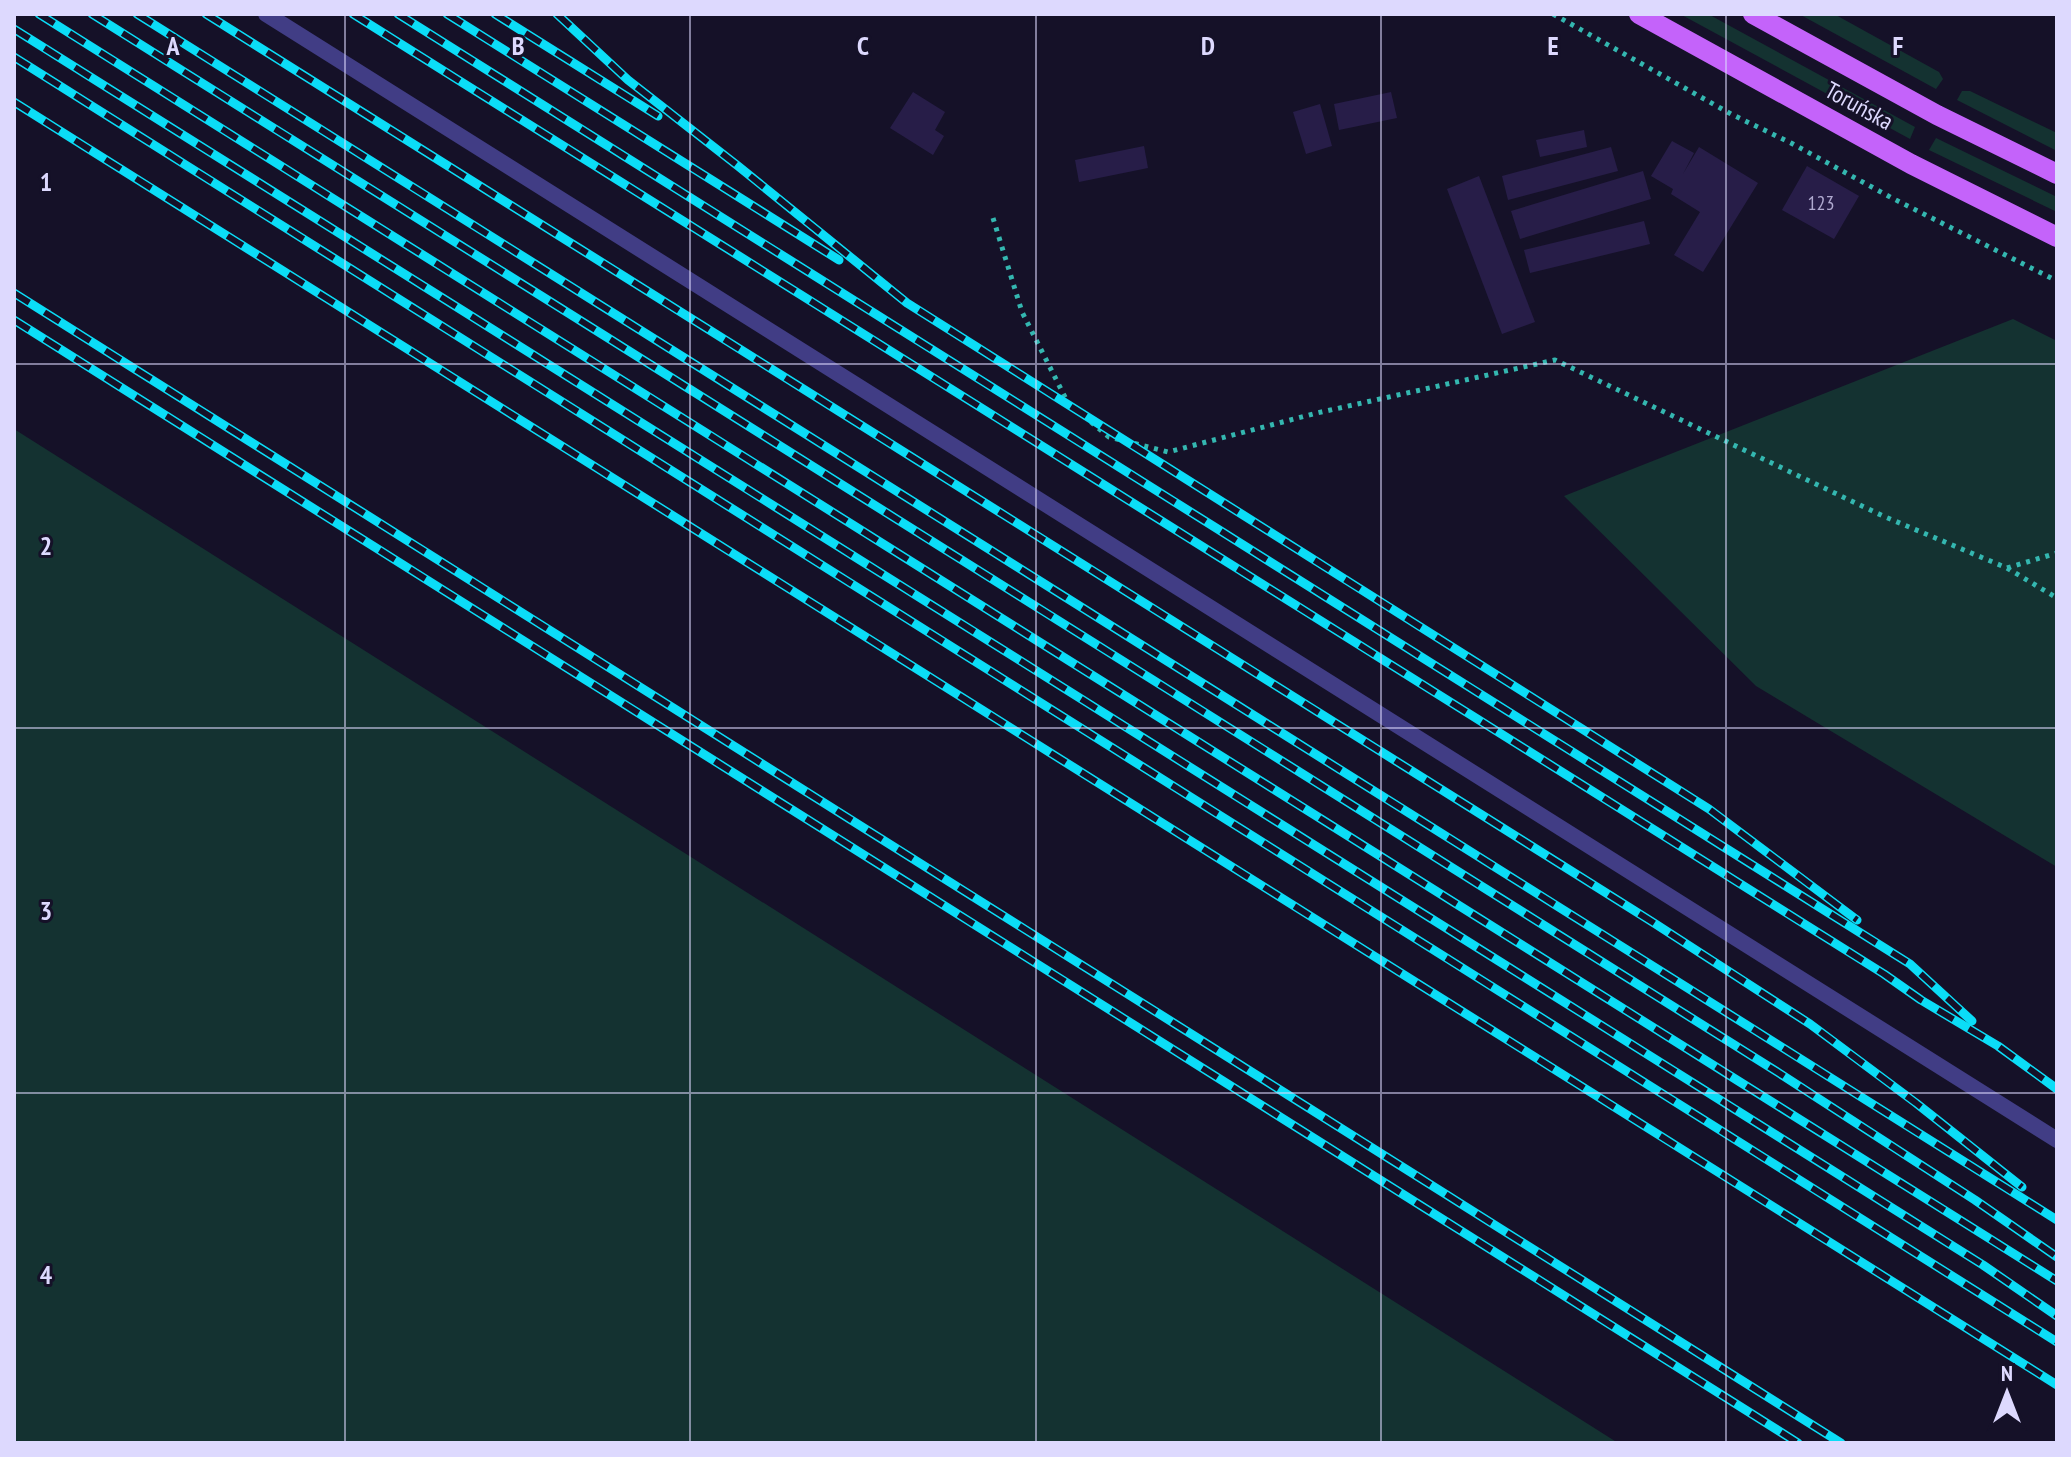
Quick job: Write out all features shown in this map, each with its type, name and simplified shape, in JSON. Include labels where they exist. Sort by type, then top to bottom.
[{"type":"main road","name":"Toruńska","points":[[1639,14],[1911,164],[2057,237]]},
{"type":"main road","name":"Toruńska","points":[[1753,14],[1937,115],[2057,174]]},
{"type":"lane","points":[[266,14],[2057,1140]]},
{"type":"path","points":[[1553,14],[1731,114],[2057,281]]},
{"type":"path","points":[[993,218],[1022,312],[1068,403],[1109,437],[1168,452],[1317,413],[1555,360],[1883,516],[2007,568],[2057,598]]},
{"type":"path","points":[[2007,568],[2057,553]]},
{"type":"green space","points":[[1680,14],[1708,14],[1915,127],[1910,139]]},
{"type":"green space","points":[[1799,14],[1834,14],[1939,72],[1943,79],[1936,89]]},
{"type":"green space","points":[[1962,91],[1970,91],[2057,133],[2057,151],[1957,100]]},
{"type":"green space","points":[[1936,138],[2057,197],[2057,212],[1929,150]]},
{"type":"green space","points":[[2013,319],[2057,341],[2057,867],[1756,686],[1564,496]]},
{"type":"green space","points":[[14,429],[1618,1443],[14,1443]]},
{"type":"building","points":[[913,92],[945,112],[935,130],[944,136],[933,155],[890,128]]},
{"type":"building","points":[[1391,92],[1397,118],[1339,130],[1334,104]]},
{"type":"building","points":[[1320,104],[1332,146],[1306,154],[1293,112]]},
{"type":"building","points":[[1584,130],[1587,147],[1540,157],[1536,140]]},
{"type":"building","points":[[1672,141],[1694,153],[1683,174],[1699,147],[1758,183],[1703,272],[1674,255],[1700,212],[1671,194],[1673,189],[1651,176]]},
{"type":"building","points":[[1144,146],[1148,168],[1079,182],[1075,160]]},
{"type":"building","points":[[1611,147],[1618,171],[1508,200],[1502,176]]},
{"type":"building","points":[[1807,166],[1859,196],[1834,239],[1782,210]]},
{"type":"building","points":[[1643,171],[1651,199],[1520,239],[1511,211]]},
{"type":"building","points":[[1479,176],[1535,322],[1502,334],[1447,189]]},
{"type":"building","points":[[1644,221],[1650,244],[1530,273],[1524,250]]},
{"type":"railway","points":[[39,14],[2057,1281]]},
{"type":"railway","points":[[92,14],[1779,1073],[2057,1257]]},
{"type":"railway","points":[[137,14],[2057,1220]]},
{"type":"railway","points":[[206,14],[1654,923],[1810,1024],[2022,1187]]},
{"type":"railway","points":[[353,14],[1884,974],[1998,1046],[2057,1089]]},
{"type":"railway","points":[[398,14],[1910,964],[1972,1021]]},
{"type":"railway","points":[[447,14],[839,260]]},
{"type":"railway","points":[[495,14],[658,116]]},
{"type":"railway","points":[[557,14],[628,80],[907,303],[1709,809],[1857,920]]},
{"type":"railway","points":[[14,29],[1983,1265],[2057,1316]]},
{"type":"railway","points":[[14,57],[2057,1342]]},
{"type":"railway","points":[[14,102],[2057,1385]]},
{"type":"railway","points":[[14,293],[1841,1443]]},
{"type":"railway","points":[[14,320],[1798,1443]]}]
